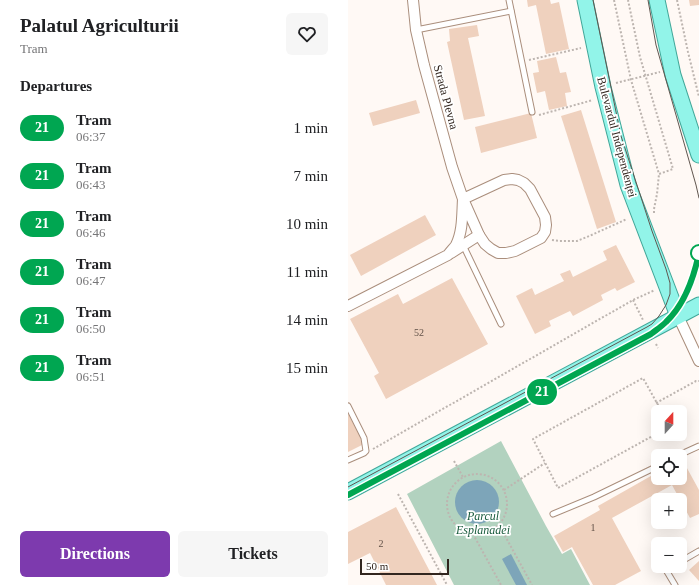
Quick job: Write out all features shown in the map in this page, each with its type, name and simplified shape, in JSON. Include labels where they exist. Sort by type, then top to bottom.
[{"type":"main road","name":"Bulevardul Independenței","points":[[585,0],[604,92],[628,185],[678,316]]},
{"type":"main road","points":[[658,0],[673,75],[699,155]]},
{"type":"main road","points":[[348,492],[699,305]]},
{"type":"street","name":"Strada Plevna","points":[[413,0],[416,30],[424,65],[450,159],[463,199],[479,235],[485,244],[498,253],[515,251],[541,238]]},
{"type":"street","points":[[448,255],[456,245],[460,232],[463,199],[504,180],[518,180],[530,189],[545,217],[545,232],[541,238]]},
{"type":"street","points":[[348,306],[448,255],[479,235]]},
{"type":"street","points":[[678,316],[699,361]]},
{"type":"lane","points":[[510,0],[532,112]]},
{"type":"lane","points":[[416,30],[511,11]]},
{"type":"lane","points":[[463,245],[501,324]]},
{"type":"lane","points":[[348,406],[364,438],[366,451],[348,460]]},
{"type":"lane","points":[[687,452],[699,446]]},
{"type":"lane","points":[[553,514],[594,497],[651,469]]},
{"type":"lane","points":[[687,558],[699,551]]},
{"type":"lane","points":[[668,573],[675,585]]},
{"type":"path","points":[[614,0],[631,80],[659,174],[654,215]]},
{"type":"path","points":[[628,0],[645,76],[673,169],[659,174]]},
{"type":"path","points":[[677,0],[699,96]]},
{"type":"path","points":[[522,62],[594,45]]},
{"type":"path","points":[[532,112],[540,116],[604,92],[631,80],[672,69]]},
{"type":"path","points":[[541,238],[559,241],[577,241],[639,213]]},
{"type":"path","points":[[372,449],[633,300],[666,284]]},
{"type":"path","points":[[651,436],[558,488],[533,439],[643,378],[658,405]]},
{"type":"path","points":[[656,402],[696,381],[699,381]]},
{"type":"path","points":[[454,461],[464,477]]},
{"type":"path","points":[[504,490],[545,463]]},
{"type":"path","points":[[472,474],[482,474],[491,477],[498,482],[504,490],[507,499],[507,508],[504,517],[492,530],[483,534],[464,532],[456,526],[450,518],[446,499],[455,482],[464,477],[472,474]]},
{"type":"path","points":[[398,494],[447,585]]},
{"type":"path","points":[[499,524],[532,585]]},
{"type":"path","points":[[473,534],[501,585]]},
{"type":"green space","name":"Parcul Esplanadei","points":[[501,441],[562,554],[571,549],[590,585],[454,585],[407,494]]},
{"type":"water","points":[[477,480],[489,484],[495,490],[499,502],[495,514],[489,520],[477,524],[465,520],[459,514],[455,502],[459,490],[465,484]]},
{"type":"water","points":[[511,554],[527,585],[516,585],[502,559]]},
{"type":"building","points":[[527,0],[550,0],[551,4],[559,2],[569,49],[546,54],[536,5],[528,7]]},
{"type":"building","points":[[689,0],[699,0],[699,5],[690,6]]},
{"type":"building","points":[[477,25],[479,36],[468,38],[485,116],[464,120],[447,42],[450,41],[449,29]]},
{"type":"building","points":[[556,57],[560,73],[566,72],[571,92],[565,93],[567,106],[549,110],[545,91],[537,93],[533,73],[539,72],[537,61]]},
{"type":"building","points":[[416,100],[420,113],[373,126],[369,113]]},
{"type":"building","points":[[581,110],[616,222],[597,229],[561,116]]},
{"type":"building","points":[[531,113],[537,138],[481,153],[475,127]]},
{"type":"building","points":[[425,215],[436,235],[361,276],[350,255]]},
{"type":"building","points":[[616,245],[635,282],[617,291],[615,288],[601,295],[603,300],[573,316],[570,311],[549,321],[551,326],[535,334],[516,296],[532,288],[535,295],[564,281],[560,274],[570,270],[573,277],[607,260],[603,251]]},
{"type":"building","points":[[452,278],[488,344],[386,399],[374,376],[379,373],[350,319],[398,294],[403,304]]},
{"type":"building","points":[[348,413],[364,444],[348,452]]},
{"type":"building","points":[[687,468],[699,490],[699,514],[690,518],[687,512],[687,493],[676,493],[672,485],[687,485]]},
{"type":"building","points":[[651,476],[651,485],[672,485],[657,493],[651,493],[651,497],[612,518],[641,571],[615,585],[593,585],[572,547],[563,552],[554,536],[600,510],[598,506]]},
{"type":"building","points":[[396,507],[437,585],[386,585],[370,553],[348,564],[348,532]]},
{"type":"building","points":[[699,561],[699,581],[689,570]]},
{"type":"tram line","points":[[348,487],[647,327],[659,316],[666,305],[670,294],[670,283],[621,136],[593,0]]},
{"type":"tram line","points":[[648,0],[656,45],[699,198]]},
{"type":"tram line","points":[[348,495],[651,334],[664,324],[683,299],[691,281],[699,253]]},
{"type":"tram line","name":"21","points":[[348,495],[651,334],[666,323],[676,310],[690,285],[699,253]]}]
